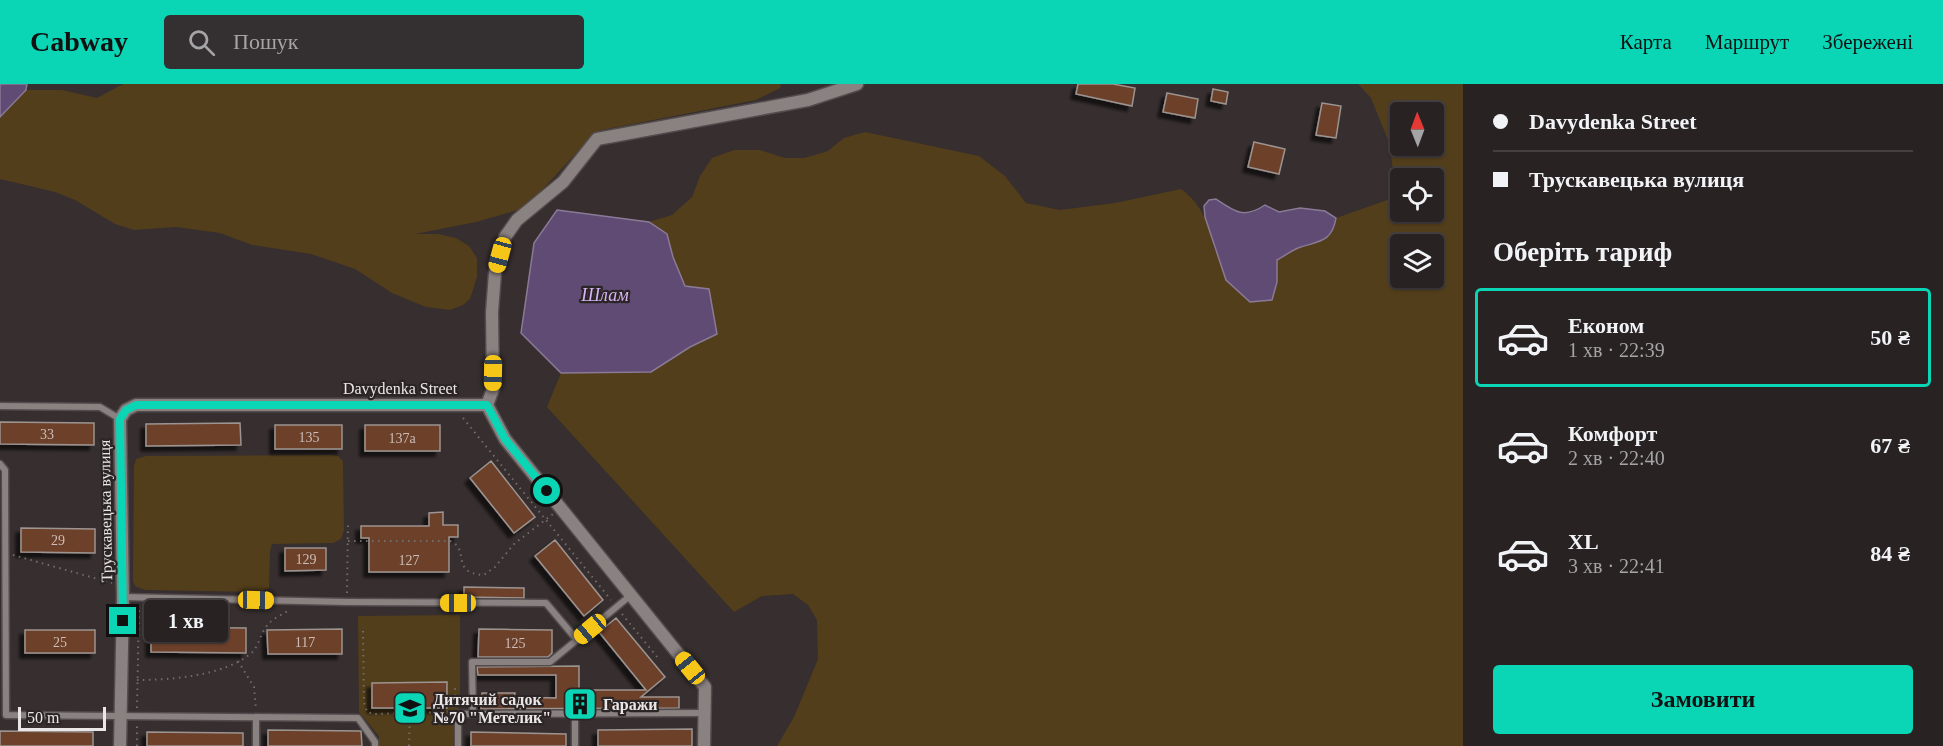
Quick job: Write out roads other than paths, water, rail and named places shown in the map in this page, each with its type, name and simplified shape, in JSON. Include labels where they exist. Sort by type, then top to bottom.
[{"type":"street","points":[[704,746],[705,687],[505,439],[487,405],[493,389],[492,312],[495,273],[505,237],[517,220],[563,182],[597,139],[808,100],[857,84]]},
{"type":"street","name":"Davydenka Street","points":[[120,419],[126,410],[136,405],[487,405]]},
{"type":"street","name":"Трускавецька вулиця","points":[[120,419],[123,592],[120,746]]},
{"type":"lane","points":[[0,406],[100,407],[120,419]]},
{"type":"lane","points":[[0,464],[5,470],[6,715],[358,718],[375,742],[375,746]]},
{"type":"lane","points":[[123,592],[139,597],[347,602],[546,603],[577,640]]},
{"type":"lane","points":[[472,714],[472,662],[550,662],[631,595]]},
{"type":"lane","points":[[458,746],[458,714],[705,713]]},
{"type":"lane","points":[[575,714],[575,746]]},
{"type":"lane","points":[[256,717],[256,746]]},
{"type":"water","points":[[0,84],[27,84],[26,90],[0,117]]},
{"type":"water","points":[[1216,199],[1234,210],[1245,213],[1265,205],[1279,212],[1300,208],[1325,211],[1336,218],[1331,232],[1323,240],[1295,249],[1277,260],[1277,282],[1272,300],[1250,302],[1226,280],[1205,217],[1204,206],[1209,200]]},
{"type":"water","name":"Шлам","points":[[557,210],[649,222],[667,234],[673,257],[685,286],[709,289],[717,334],[690,347],[651,372],[561,373],[521,333],[534,243]]},
{"type":"place","name":"Гаражи","points":[[580,704]]},
{"type":"place","name":"Дитячий садок №70 \"Метелик\"","points":[[410,708]]}]
